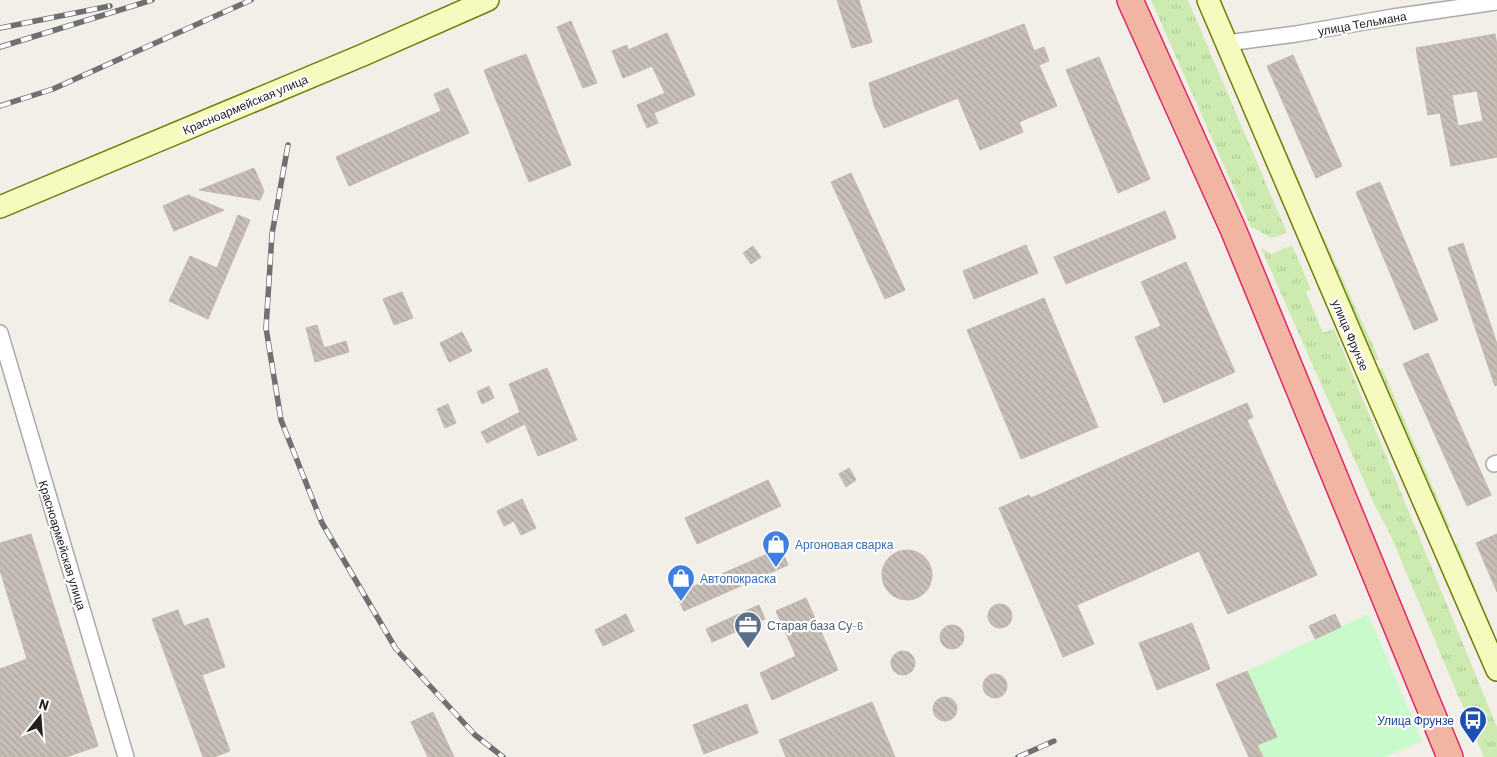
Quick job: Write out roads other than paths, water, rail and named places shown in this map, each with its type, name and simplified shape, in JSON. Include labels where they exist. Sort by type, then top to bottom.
[{"type":"highway","points":[[1130,0],[1233,229],[1450,757]]},
{"type":"main road","name":"Красноармейская улица","points":[[0,207],[488,0]]},
{"type":"main road","name":"улица Фрунзе","points":[[1208,0],[1497,670]]},
{"type":"street","name":"улица Тельмана","points":[[1227,43],[1497,2]]},
{"type":"street","name":"Красноармейская улица","points":[[0,333],[126,757]]},
{"type":"railway","points":[[0,47],[152,0]]},
{"type":"railway","points":[[0,106],[53,89],[251,0]]},
{"type":"railway","points":[[0,28],[110,6]]},
{"type":"railway","points":[[288,145],[272,234],[266,328],[281,420],[322,523],[396,649],[475,735],[503,757]]},
{"type":"railway","points":[[1018,757],[1054,741]]},
{"type":"place","name":"Аргоновая сварка","points":[[776,568]]},
{"type":"place","name":"Автопокраска","points":[[681,602]]},
{"type":"place","name":"Старая база Су-6","points":[[748,649]]},
{"type":"place","name":"Улица Фрунзе","points":[[1473,744]]}]
